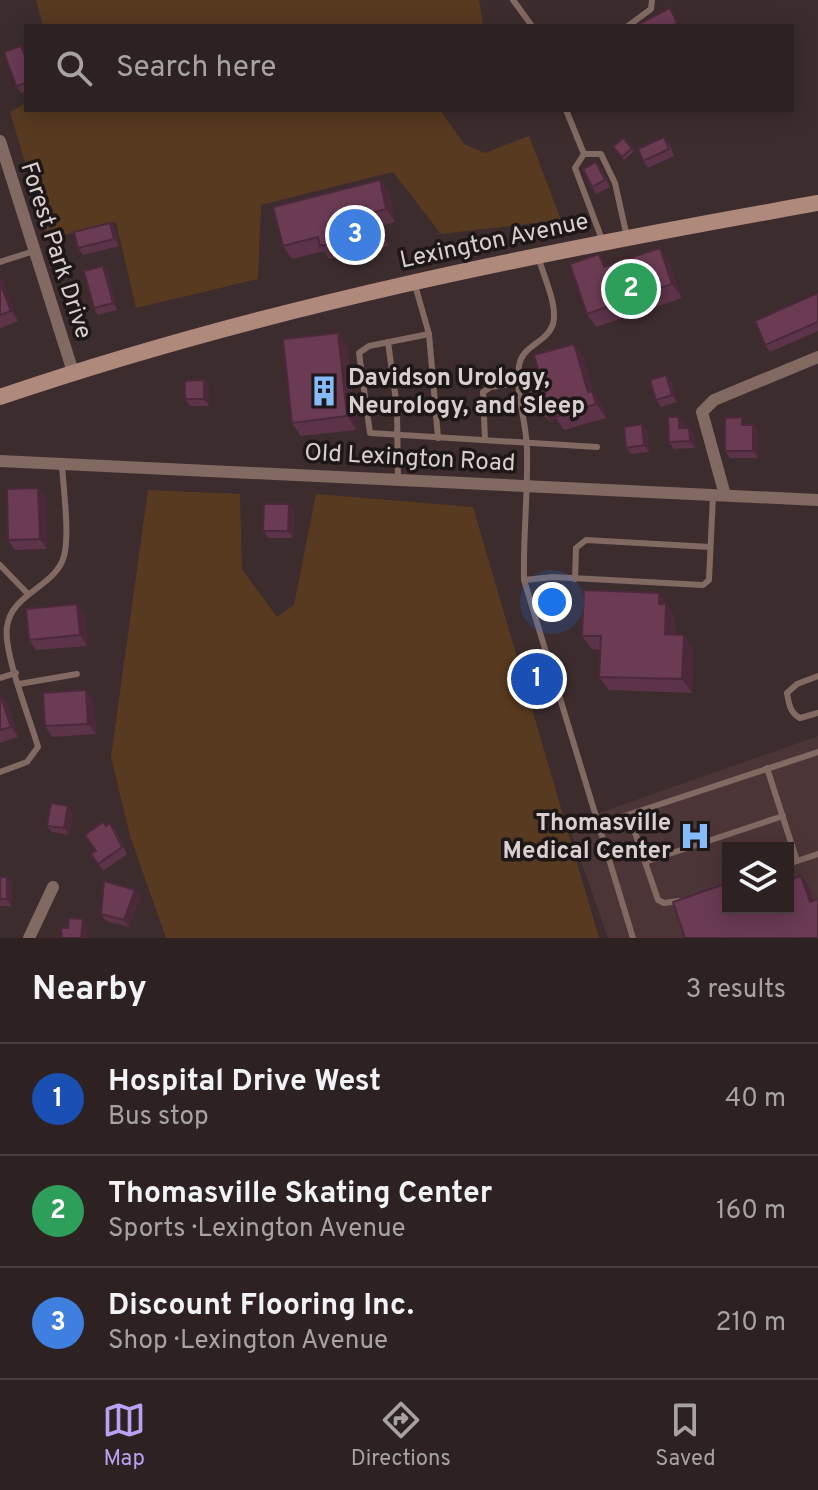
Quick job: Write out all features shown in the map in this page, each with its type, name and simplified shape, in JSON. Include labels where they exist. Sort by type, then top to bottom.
[{"type":"main road","name":"Lexington Avenue","points":[[0,397],[248,320],[537,253],[818,203]]},
{"type":"street","name":"Forest Park Drive","points":[[0,141],[73,372]]},
{"type":"street","points":[[719,495],[702,412],[714,400],[818,357]]},
{"type":"street","name":"Old Lexington Road","points":[[0,461],[818,500]]},
{"type":"street","points":[[29,938],[53,887]]},
{"type":"lane","points":[[513,0],[531,24]]},
{"type":"lane","points":[[631,24],[651,9],[652,0]]},
{"type":"lane","points":[[567,112],[584,154]]},
{"type":"lane","points":[[584,154],[601,154],[615,183],[627,237]]},
{"type":"lane","points":[[584,154],[575,168],[603,242]]},
{"type":"lane","points":[[0,262],[35,251]]},
{"type":"lane","points":[[537,253],[553,311],[553,324],[548,334],[525,351],[519,362],[518,383],[526,441],[524,580],[548,670],[600,824],[609,868],[633,938]]},
{"type":"lane","points":[[413,282],[429,334],[438,438]]},
{"type":"lane","points":[[429,334],[369,346],[359,353],[370,433],[597,447]]},
{"type":"lane","points":[[388,342],[398,437],[398,481]]},
{"type":"lane","points":[[485,440],[483,392],[491,387],[518,383]]},
{"type":"lane","points":[[0,772],[27,762],[38,747],[6,628],[13,610],[56,570],[64,556],[62,463]]},
{"type":"lane","points":[[524,580],[575,579],[697,586],[709,580],[710,547],[719,495]]},
{"type":"lane","points":[[575,579],[576,548],[586,540],[710,547]]},
{"type":"lane","points":[[0,565],[28,594]]},
{"type":"lane","points":[[0,678],[16,673]]},
{"type":"lane","points":[[19,684],[77,674]]},
{"type":"lane","points":[[818,676],[797,684],[787,693],[789,707],[795,716],[800,718],[818,713]]},
{"type":"lane","points":[[600,824],[818,752]]},
{"type":"lane","points":[[767,768],[797,861]]},
{"type":"lane","points":[[629,815],[658,900],[664,903],[687,898]]},
{"type":"lane","points":[[645,862],[783,816]]},
{"type":"lane","points":[[794,862],[818,854]]},
{"type":"shaded area","points":[[36,0],[479,0],[483,23],[482,24],[42,24]]},
{"type":"shaded area","points":[[24,104],[24,112],[441,112],[464,144],[485,153],[529,136],[561,220],[441,234],[393,172],[261,205],[258,279],[136,308],[116,222],[48,239],[10,112]]},
{"type":"shaded area","points":[[148,490],[240,494],[242,569],[277,617],[294,605],[316,494],[473,507],[599,938],[166,938],[130,836],[111,757]]},
{"type":"shaded area","name":"Thomasville Medical Center","points":[[818,736],[818,938],[608,938],[568,824]]},
{"type":"building","points":[[670,8],[677,23],[675,24],[639,24]]},
{"type":"building","points":[[21,46],[24,53],[24,84],[16,86],[4,52]]},
{"type":"building","points":[[664,137],[669,149],[643,161],[638,149]]},
{"type":"building","points":[[623,138],[632,148],[622,157],[613,147]]},
{"type":"building","points":[[596,162],[605,180],[592,187],[583,169]]},
{"type":"building","points":[[380,180],[386,209],[375,212],[380,233],[320,246],[318,237],[283,246],[273,207]]},
{"type":"building","points":[[110,223],[114,239],[78,248],[74,232]]},
{"type":"building","points":[[660,248],[672,284],[587,314],[570,264],[599,254],[604,267]]},
{"type":"building","points":[[103,266],[113,303],[94,308],[84,271]]},
{"type":"building","points":[[0,283],[11,311],[0,315]]},
{"type":"building","points":[[818,293],[818,322],[765,345],[755,321]]},
{"type":"building","name":"Davidson Urology, Neurology, and Sleep","points":[[338,333],[347,416],[292,423],[283,339]]},
{"type":"building","points":[[574,344],[588,392],[592,391],[596,404],[555,417],[549,399],[543,410],[524,393],[531,383],[545,392],[534,355]]},
{"type":"building","points":[[666,375],[672,395],[656,400],[650,380]]},
{"type":"building","points":[[204,380],[204,399],[185,399],[185,381]]},
{"type":"building","points":[[668,417],[679,417],[679,428],[689,428],[690,441],[669,442]]},
{"type":"building","points":[[742,417],[742,425],[753,425],[753,451],[725,451],[725,418]]},
{"type":"building","points":[[642,424],[644,445],[626,448],[624,427]]},
{"type":"building","points":[[38,488],[40,539],[8,540],[7,489]]},
{"type":"building","points":[[264,504],[289,504],[288,531],[263,531]]},
{"type":"building","points":[[584,590],[659,593],[659,604],[666,604],[665,634],[684,635],[682,679],[599,677],[601,636],[582,636]]},
{"type":"building","points":[[77,604],[80,635],[29,640],[26,609]]},
{"type":"building","points":[[86,690],[88,724],[45,726],[43,693]]},
{"type":"building","points":[[0,694],[11,727],[0,730]]},
{"type":"building","points":[[51,803],[68,806],[64,828],[47,826]]},
{"type":"building","points":[[103,822],[106,826],[110,823],[122,847],[98,864],[91,854],[96,851],[85,835]]},
{"type":"building","points":[[801,876],[810,902],[818,899],[818,938],[685,938],[673,902],[722,885],[722,914],[794,914],[794,878]]},
{"type":"building","points":[[0,877],[7,877],[7,899],[0,899]]},
{"type":"building","points":[[104,881],[135,890],[124,920],[101,914]]},
{"type":"building","points":[[69,918],[83,919],[81,938],[62,938],[61,928],[68,928]]},
{"type":"place","name":"Discount Flooring Inc.","points":[[355,235]]},
{"type":"place","name":"Thomasville Skating Center","points":[[631,289]]},
{"type":"place","name":"Davidson Urology, Neurology, and Sleep","points":[[324,391]]},
{"type":"place","name":"Hospital Drive West","points":[[537,679]]},
{"type":"place","name":"Thomasville Medical Center","points":[[695,836]]}]
